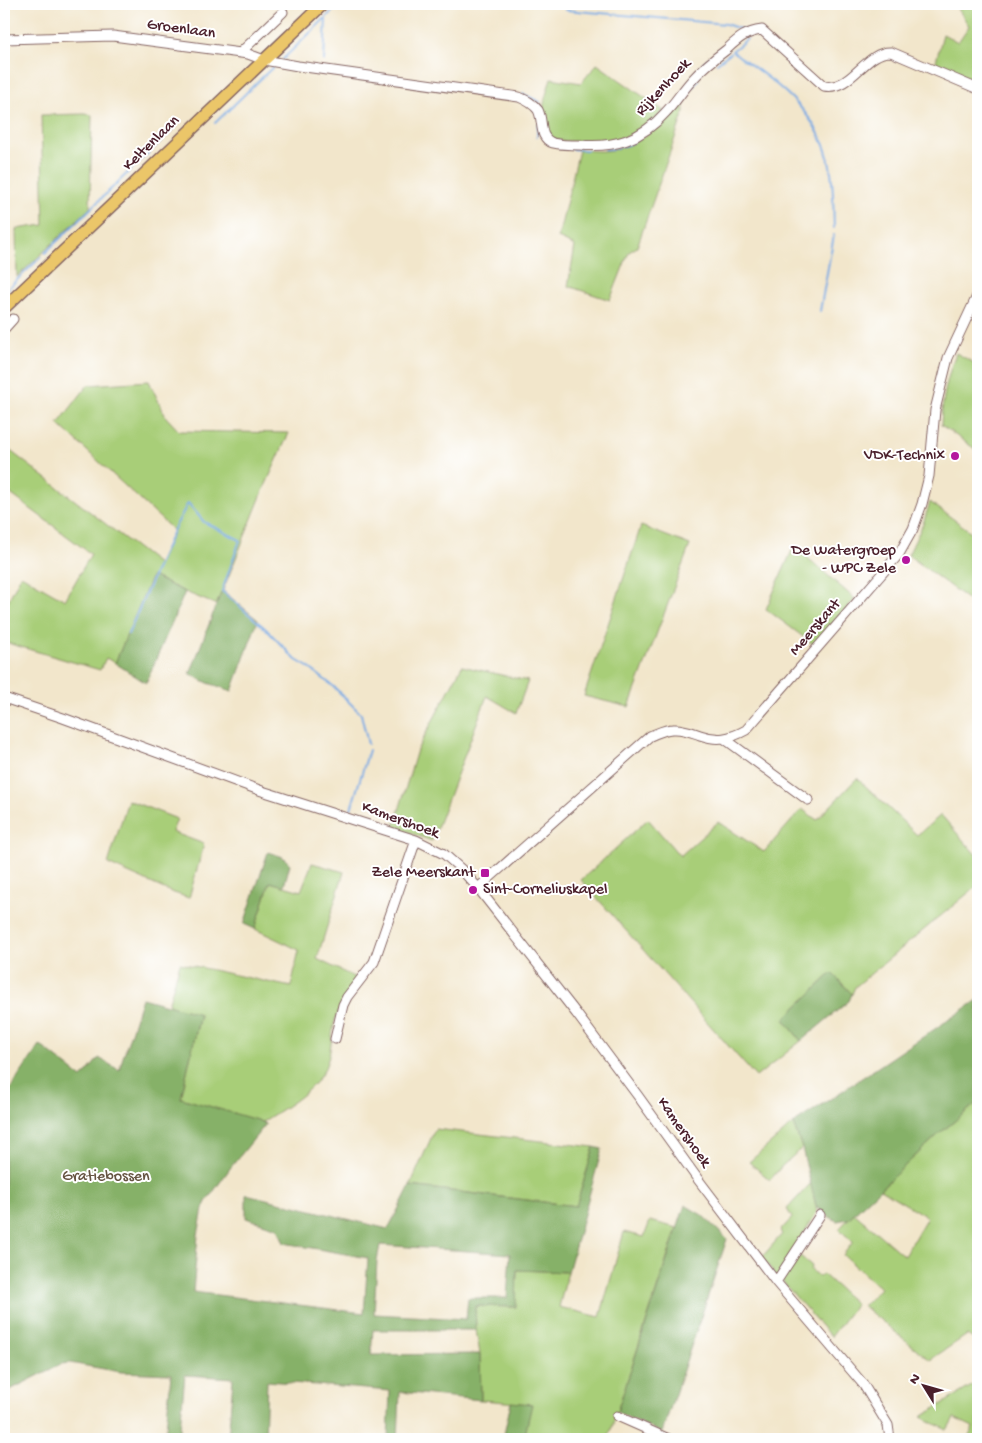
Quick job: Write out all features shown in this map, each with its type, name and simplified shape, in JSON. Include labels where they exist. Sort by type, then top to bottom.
[{"type":"main road","name":"Keltenlaan","points":[[4,308],[324,4]]},
{"type":"street","points":[[240,54],[284,12]]},
{"type":"street","name":"Rijkenhoek","points":[[264,60],[519,97],[527,100],[539,112],[545,139],[552,143],[592,146],[609,146],[625,142],[651,127],[665,114],[691,81],[710,62],[743,36],[762,30],[824,86],[831,87],[842,83],[877,54],[891,52],[978,88]]},
{"type":"street","name":"Groenlaan","points":[[4,39],[113,36],[248,54],[264,60]]},
{"type":"street","name":"Meerskant","points":[[725,739],[746,730],[905,546],[922,504],[929,476],[935,410],[948,358],[978,294]]},
{"type":"street","points":[[4,329],[13,319]]},
{"type":"street","name":"Kamershoek","points":[[4,698],[262,791],[416,840],[444,854],[478,888],[582,1021],[696,1178],[776,1282],[863,1384],[888,1425],[890,1439]]},
{"type":"street","points":[[478,888],[650,736],[663,730],[673,728],[684,729],[712,739],[725,739],[808,800]]},
{"type":"street","points":[[335,1039],[343,1005],[347,997],[374,962],[416,840]]},
{"type":"street","points":[[776,1282],[820,1215]]},
{"type":"street","points":[[617,1416],[669,1439]]},
{"type":"green space","points":[[955,4],[978,4],[978,60],[969,79],[935,65],[943,34],[958,42],[969,26]]},
{"type":"green space","points":[[597,64],[664,111],[645,128],[616,142],[562,141],[550,138],[544,122],[543,108],[551,78],[581,83]]},
{"type":"green space","points":[[683,97],[684,112],[637,247],[629,252],[610,300],[568,286],[575,246],[558,238],[579,150],[602,151],[627,146],[658,125]]},
{"type":"green space","points":[[41,115],[92,115],[90,208],[17,277],[16,229],[44,225]]},
{"type":"green space","points":[[956,353],[978,365],[978,451],[941,425],[946,389]]},
{"type":"green space","points":[[149,381],[166,417],[179,431],[289,433],[263,491],[217,605],[152,576],[115,663],[106,658],[100,670],[4,642],[4,609],[21,575],[65,600],[91,554],[4,489],[4,446],[158,564],[174,531],[58,424],[88,385]]},
{"type":"green space","points":[[930,502],[978,537],[978,607],[908,555],[923,524]]},
{"type":"green space","points":[[641,526],[690,545],[629,707],[584,696]]},
{"type":"green space","points":[[794,546],[855,599],[814,645],[766,609]]},
{"type":"green space","points":[[152,576],[185,592],[146,683],[115,663]]},
{"type":"green space","points":[[222,590],[258,620],[232,691],[208,683],[190,674]]},
{"type":"green space","points":[[462,666],[528,681],[516,713],[487,696],[432,841],[394,827],[417,750]]},
{"type":"green space","points":[[857,778],[917,835],[941,815],[978,857],[978,885],[855,987],[852,994],[832,973],[784,1019],[801,1041],[756,1077],[581,880],[648,819],[680,856],[718,822],[764,852],[802,809],[817,820]]},
{"type":"green space","points":[[128,800],[177,819],[172,832],[204,844],[189,898],[108,864]]},
{"type":"green space","points":[[268,852],[283,857],[290,864],[284,886],[270,882],[255,929],[244,924]]},
{"type":"green space","points":[[312,863],[344,872],[317,959],[358,979],[335,1020],[330,1052],[325,1068],[316,1082],[302,1095],[262,1122],[181,1098],[200,1015],[168,1005],[180,963],[291,987],[299,950],[255,929],[270,882],[301,891]]},
{"type":"green space","points":[[832,973],[852,994],[849,1001],[801,1041],[784,1019]]},
{"type":"green space","name":"Gratiebossen","points":[[142,998],[200,1014],[181,1098],[266,1124],[231,1167],[206,1202],[198,1235],[193,1292],[364,1313],[368,1258],[284,1243],[278,1228],[246,1218],[246,1194],[388,1229],[410,1186],[576,1206],[594,1147],[602,1149],[568,1272],[517,1270],[516,1307],[475,1306],[476,1330],[373,1330],[371,1355],[480,1354],[481,1400],[400,1392],[398,1439],[388,1439],[390,1391],[267,1381],[265,1439],[228,1439],[233,1378],[185,1375],[179,1439],[165,1439],[171,1374],[121,1372],[70,1363],[61,1364],[4,1393],[4,1098],[40,1045],[82,1078],[99,1058],[119,1070]],"holes":[[[380,1245],[510,1254],[507,1298],[468,1298],[466,1319],[374,1314],[377,1260]]]},
{"type":"green space","points":[[978,1000],[978,1102],[940,1133],[848,1219],[837,1221],[826,1215],[816,1206],[802,1148],[793,1124]]},
{"type":"green space","points":[[978,1102],[978,1342],[967,1335],[930,1360],[863,1306],[880,1288],[843,1255],[853,1242],[839,1229],[854,1213],[904,1256],[927,1217],[880,1189],[940,1133]]},
{"type":"green space","points":[[793,1124],[802,1148],[770,1180],[749,1162]]},
{"type":"green space","points":[[435,1129],[594,1147],[577,1206],[410,1186]]},
{"type":"green space","points":[[811,1183],[817,1212],[777,1277],[762,1257],[782,1234],[780,1231],[792,1218],[787,1209]]},
{"type":"green space","points":[[685,1205],[702,1215],[727,1239],[662,1433],[617,1412]]},
{"type":"green space","points":[[650,1221],[677,1228],[608,1439],[524,1439],[531,1404],[481,1400],[480,1354],[475,1306],[515,1307],[517,1270],[568,1272],[559,1307],[600,1317],[624,1232],[644,1237]]},
{"type":"green space","points":[[799,1255],[812,1266],[810,1269],[819,1277],[823,1274],[856,1304],[831,1337],[781,1280]]},
{"type":"green space","points":[[978,1382],[978,1439],[967,1439],[973,1427],[954,1418],[947,1430],[921,1417]]},
{"type":"green space","points":[[511,1402],[532,1404],[524,1439],[503,1439]]},
{"type":"waterway","points":[[283,59],[340,4]]},
{"type":"waterway","points":[[566,4],[566,10],[726,24],[743,30]]},
{"type":"waterway","points":[[324,61],[326,19]]},
{"type":"waterway","points":[[747,39],[732,51],[764,74],[793,100],[806,114],[825,147],[832,181],[834,228]]},
{"type":"waterway","points":[[703,63],[728,43]]},
{"type":"waterway","points":[[717,63],[730,53]]},
{"type":"waterway","points":[[215,123],[274,66]]},
{"type":"waterway","points":[[689,92],[698,80]]},
{"type":"waterway","points":[[523,94],[540,102]]},
{"type":"waterway","points":[[665,119],[683,99]]},
{"type":"waterway","points":[[537,137],[538,125]]},
{"type":"waterway","points":[[45,253],[176,126]]},
{"type":"waterway","points":[[605,149],[613,149],[633,142]]},
{"type":"waterway","points":[[572,149],[588,150]]},
{"type":"waterway","points":[[820,311],[834,235]]},
{"type":"waterway","points":[[4,292],[41,257]]},
{"type":"waterway","points":[[128,634],[173,531],[188,503],[204,522],[240,540],[222,591],[266,629],[296,660],[333,686],[361,714],[368,744]]},
{"type":"waterway","points":[[351,809],[369,750]]},
{"type":"place","name":"VDK-Technix","points":[[955,456]]},
{"type":"place","name":"De Watergroep - WPC Zele","points":[[906,560]]},
{"type":"place","name":"Zele Meerskant","points":[[485,873]]},
{"type":"place","name":"Sint-Corneliuskapel","points":[[473,890]]}]
